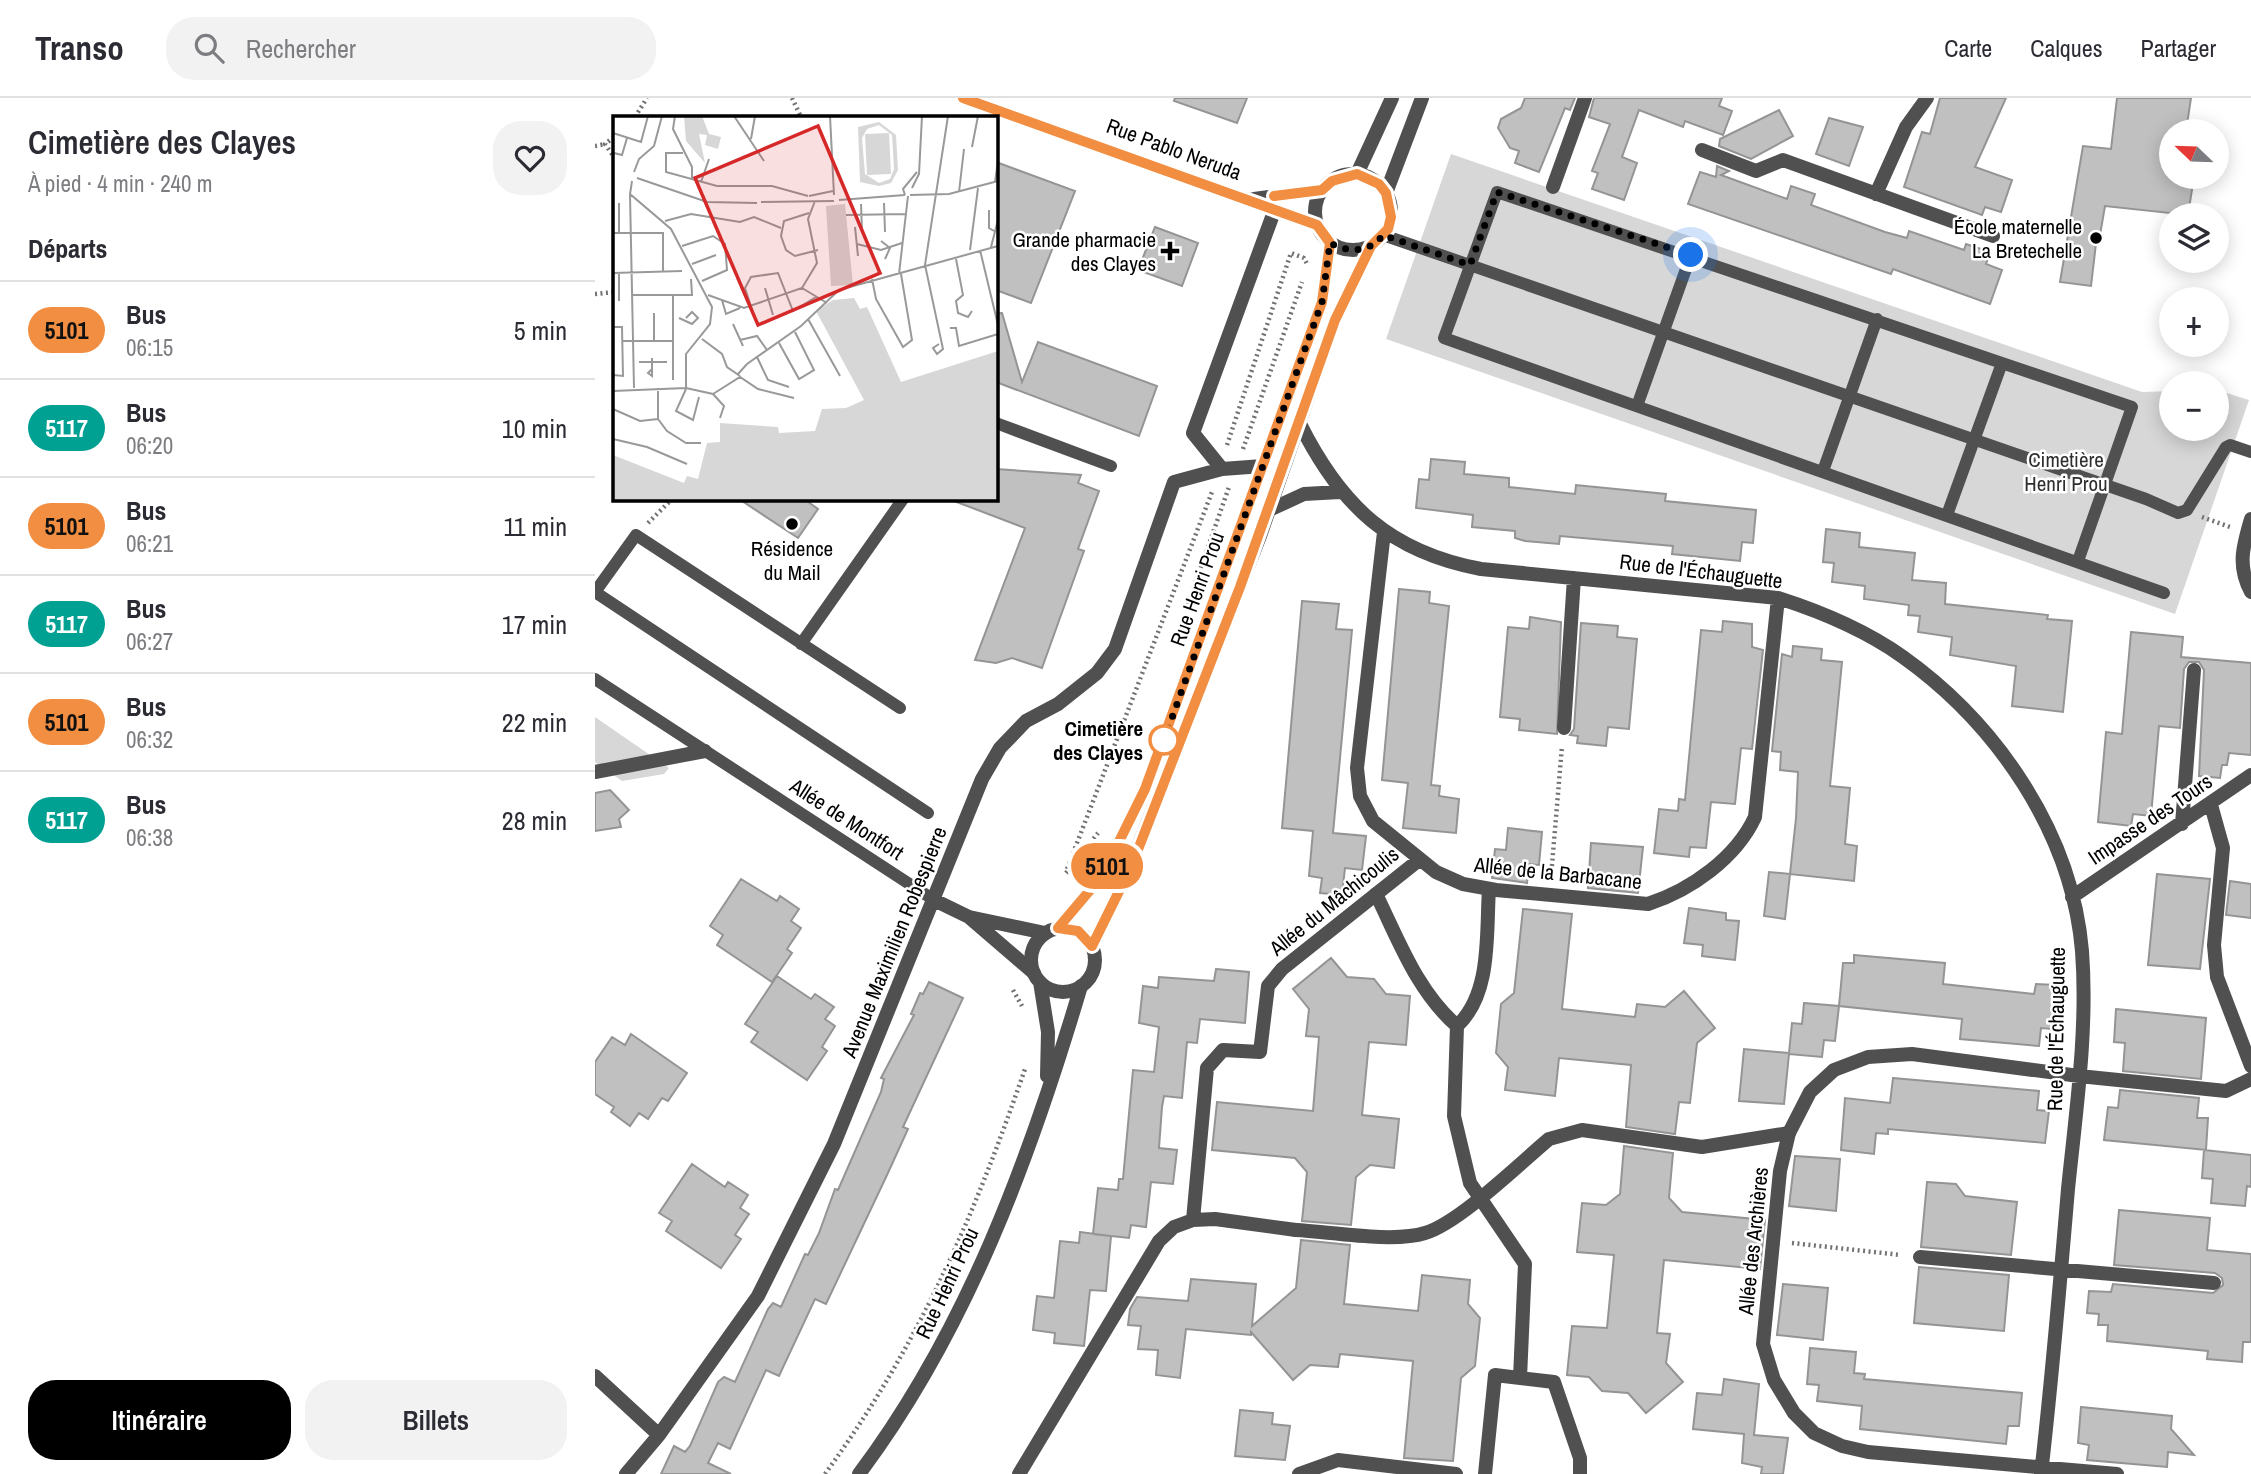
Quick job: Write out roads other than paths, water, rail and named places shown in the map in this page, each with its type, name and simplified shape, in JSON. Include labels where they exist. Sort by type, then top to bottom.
[{"type":"street","name":"Rue Pablo Neruda","points":[[964,98],[1317,225]]},
{"type":"street","points":[[1357,174],[1392,98]]},
{"type":"street","points":[[1386,193],[1422,98]]},
{"type":"street","points":[[1553,187],[1585,98]]},
{"type":"street","points":[[1876,194],[1906,127],[1927,98]]},
{"type":"street","points":[[1702,150],[1756,171],[1783,160],[1993,236]]},
{"type":"street","points":[[1357,174],[1379,184],[1386,193],[1391,217],[1383,235],[1371,246],[1350,250],[1330,243],[1317,225],[1315,207],[1322,190],[1332,181],[1357,174]]},
{"type":"street","name":"Rue Pablo Neruda","points":[[1250,199],[1322,190]]},
{"type":"street","points":[[1221,468],[1193,433],[1275,209]]},
{"type":"street","name":"Rue Henri Prou","points":[[1051,930],[1102,876],[1145,789],[1322,302],[1330,243]]},
{"type":"street","name":"Rue Henri Prou","points":[[1092,946],[1132,865],[1300,424],[1335,320],[1371,246]]},
{"type":"street","name":"Rue de l'Échauguette","points":[[1300,424],[1340,492],[1384,532],[1410,548],[1444,562],[1778,598],[1857,629],[1902,656],[1968,712],[2013,767],[2047,825],[2073,897],[2082,950],[2079,1076],[2041,1470]]},
{"type":"street","name":"Avenue Maximilien Robespierre","points":[[626,1474],[659,1435],[758,1296],[834,1144],[982,779],[999,748],[1026,721],[1058,704],[1097,673],[1115,649],[1174,482],[1221,468],[1263,466]]},
{"type":"street","points":[[1267,511],[1304,494],[1340,492]]},
{"type":"street","points":[[2251,519],[2241,552],[2242,569],[2251,592]]},
{"type":"street","name":"Allée de la Barbacane","points":[[1384,532],[1357,768],[1360,796],[1373,821],[1419,860],[1436,872],[1463,884],[1489,889],[1649,904],[1671,897],[1727,857],[1745,839],[1755,817],[1778,598]]},
{"type":"street","points":[[1564,728],[1574,578]]},
{"type":"street","points":[[2182,824],[2194,670]]},
{"type":"street","points":[[595,772],[705,751]]},
{"type":"street","name":"Impasse des Tours","points":[[2073,897],[2210,806],[2251,775]]},
{"type":"street","points":[[2210,806],[2223,848],[2214,945],[2217,977],[2251,1066]]},
{"type":"street","name":"Allée du Mâchicoulis","points":[[1193,1220],[1207,1068],[1223,1049],[1260,1052],[1268,986],[1282,969],[1419,860]]},
{"type":"street","points":[[1489,889],[1482,979],[1467,1017],[1457,1026],[1454,1116],[1470,1183],[1525,1264],[1520,1378]]},
{"type":"street","points":[[1376,894],[1422,988],[1437,1008],[1457,1026]]},
{"type":"street","name":"Allée de Montfort","points":[[934,900],[969,917],[1037,978]]},
{"type":"street","name":"Allée de Montfort","points":[[969,917],[1051,930]]},
{"type":"street","points":[[1051,930],[1078,931],[1092,946],[1095,964],[1081,986],[1059,992],[1037,978],[1033,947],[1051,930]]},
{"type":"street","name":"Rue Henri Prou","points":[[1037,978],[1048,1032],[1046,1095]]},
{"type":"street","name":"Rue Henri Prou","points":[[859,1474],[903,1411],[957,1314],[988,1249],[1046,1095],[1081,986]]},
{"type":"street","name":"Allée des Archières","points":[[2117,1474],[2041,1470],[1868,1452],[1842,1446],[1814,1433],[1794,1413],[1773,1380],[1763,1344],[1780,1171],[1789,1133],[1810,1092],[1834,1070],[1868,1057],[1912,1054],[2079,1076],[2226,1091],[2251,1079]]},
{"type":"street","points":[[1019,1474],[1159,1241],[1174,1227],[1193,1220],[1215,1219],[1296,1230],[1404,1237],[1425,1233],[1451,1222],[1549,1139],[1567,1132],[1582,1130],[1702,1146],[1789,1133]]},
{"type":"street","points":[[1920,1257],[2214,1283]]},
{"type":"street","points":[[1485,1474],[1495,1375],[1554,1382],[1580,1458],[1580,1474]]},
{"type":"street","points":[[595,1376],[659,1435]]},
{"type":"street","points":[[1299,1474],[1338,1460],[1456,1474]]},
{"type":"lane","points":[[2078,561],[2132,407],[1691,255],[1497,192],[1444,338],[2164,593]]},
{"type":"lane","points":[[1383,235],[1974,439],[2171,511],[2183,512],[2226,447],[2230,445],[2251,452]]},
{"type":"lane","points":[[1637,406],[1691,255]]},
{"type":"lane","points":[[1823,471],[1877,319]]},
{"type":"lane","points":[[1947,515],[2002,363]]},
{"type":"lane","points":[[997,422],[1111,466]]},
{"type":"lane","points":[[801,644],[902,500]]},
{"type":"lane","points":[[899,708],[636,535],[595,592],[928,813]]},
{"type":"lane","name":"Allée de Montfort","points":[[595,679],[934,900]]},
{"type":"place","name":"École maternelle La Bretechelle","points":[[2096,238]]},
{"type":"place","name":"Grande pharmacie des Clayes","points":[[1170,251]]},
{"type":"place","name":"Résidence du Mail","points":[[792,524]]},
{"type":"place","name":"Cimetière des Clayes","points":[[1164,740]]},
{"type":"park label","name":"Cimetière Henri Prou","points":[[2066,471]]}]
